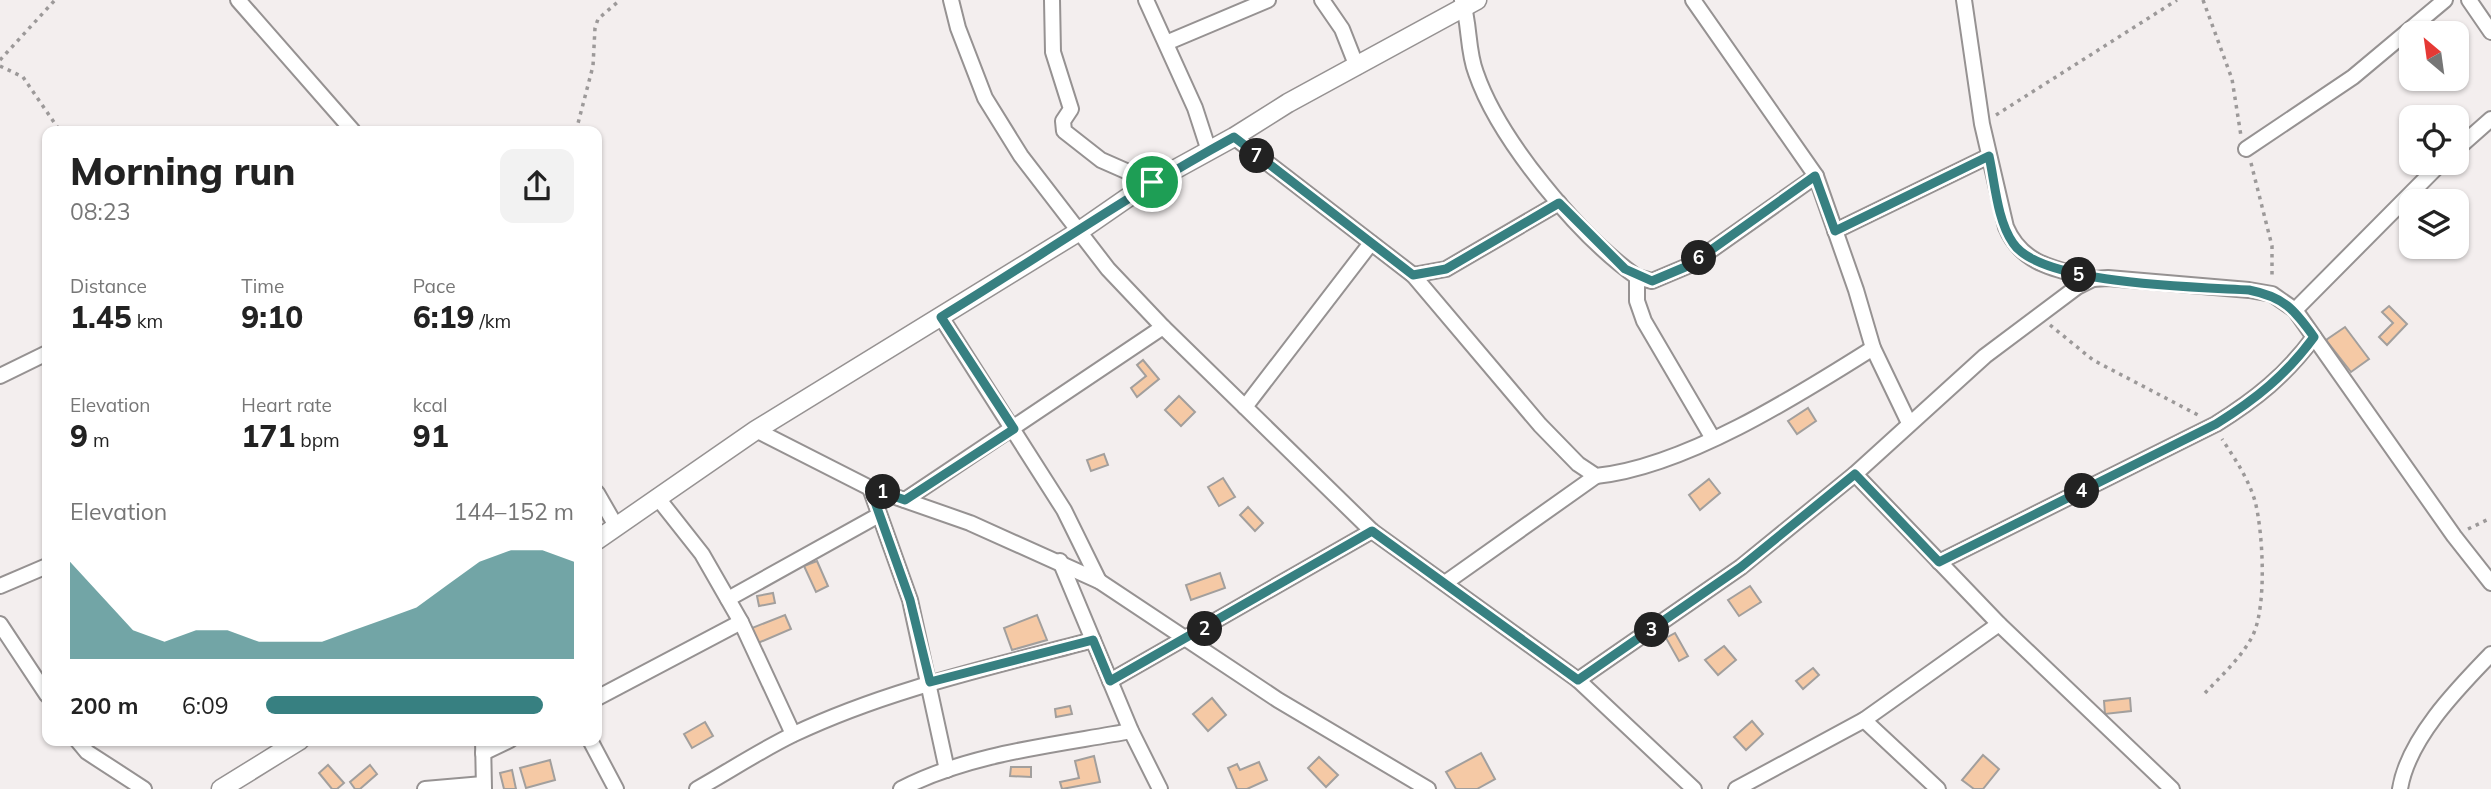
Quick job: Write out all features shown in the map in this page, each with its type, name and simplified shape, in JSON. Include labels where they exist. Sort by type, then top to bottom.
[{"type":"street","points":[[238,0],[349,126]]},
{"type":"street","points":[[951,0],[985,98],[1021,156],[1078,232],[1163,327],[1372,531],[1578,680],[1694,789]]},
{"type":"street","points":[[1146,0],[1195,108],[1209,151]]},
{"type":"street","points":[[1166,43],[1268,0]]},
{"type":"street","points":[[1322,0],[1342,29],[1357,67]]},
{"type":"street","points":[[1693,0],[1815,176],[1873,348],[1909,423]]},
{"type":"street","points":[[1964,0],[1989,156],[2006,228],[2013,244],[2022,254],[2042,265],[2093,279],[2272,294],[2295,310],[2454,536],[2491,583]]},
{"type":"street","points":[[2246,149],[2353,77],[2445,0]]},
{"type":"street","points":[[2469,0],[2491,32]]},
{"type":"street","points":[[1054,1],[1053,52],[1071,109],[1063,121],[1064,131],[1101,160],[1152,182]]},
{"type":"street","points":[[602,536],[756,430],[1078,232],[1152,182],[1467,2],[1471,56],[1496,115],[1559,203],[1637,277],[1652,281],[1690,265],[1815,176]]},
{"type":"street","points":[[2469,138],[2491,119]]},
{"type":"street","points":[[1234,137],[1413,275],[1540,425],[1578,464],[1596,477]]},
{"type":"street","points":[[1835,231],[1989,156]]},
{"type":"street","points":[[2295,310],[2429,175]]},
{"type":"street","points":[[1413,275],[1446,269],[1559,203]]},
{"type":"street","points":[[1245,407],[1371,243]]},
{"type":"street","points":[[1637,277],[1637,301],[1644,321],[1713,437]]},
{"type":"street","points":[[1578,680],[1741,567],[1855,474],[1985,356],[2062,296],[2093,279]]},
{"type":"street","points":[[941,317],[1064,510],[1099,581]]},
{"type":"street","points":[[905,500],[1163,327]]},
{"type":"street","points":[[1939,562],[2215,424],[2266,390],[2291,368],[2314,337]]},
{"type":"street","points":[[1445,583],[1596,477],[1621,474],[1779,407],[1873,348]]},
{"type":"street","points":[[0,376],[42,355]]},
{"type":"street","points":[[756,430],[870,488],[1059,561],[1099,581],[1278,700],[1428,789]]},
{"type":"street","points":[[1855,474],[1999,624],[2172,789]]},
{"type":"street","points":[[870,488],[910,600],[930,682],[947,770]]},
{"type":"street","points":[[657,497],[702,554],[728,599],[793,734]]},
{"type":"street","points":[[602,502],[616,526]]},
{"type":"street","points":[[728,599],[880,514]]},
{"type":"street","points":[[1110,681],[1187,640],[1372,531]]},
{"type":"street","points":[[1059,561],[1130,731],[1160,789]]},
{"type":"street","points":[[0,586],[42,568]]},
{"type":"street","points":[[602,695],[741,622]]},
{"type":"street","points":[[0,624],[42,687]]},
{"type":"street","points":[[1736,789],[1864,720],[1999,624]]},
{"type":"street","points":[[697,789],[793,734],[930,682],[1093,640]]},
{"type":"street","points":[[2400,789],[2414,752],[2437,715],[2457,687],[2491,654]]},
{"type":"street","points":[[1864,720],[1938,789]]},
{"type":"street","points":[[901,789],[947,770],[1130,731]]},
{"type":"street","points":[[82,746],[144,789]]},
{"type":"street","points":[[221,789],[290,746]]},
{"type":"street","points":[[593,746],[617,789]]},
{"type":"street","points":[[425,789],[483,786],[483,747]]},
{"type":"path","points":[[0,60],[55,0]]},
{"type":"path","points":[[577,126],[593,66],[598,19],[620,0]]},
{"type":"path","points":[[1982,124],[2177,0]]},
{"type":"path","points":[[1,68],[23,77],[57,126]]},
{"type":"path","points":[[2039,315],[2094,360],[2215,424],[2245,474],[2259,522],[2260,613],[2246,645],[2205,693]]},
{"type":"path","points":[[2454,536],[2491,518]]},
{"type":"building","points":[[2389,306],[2407,324],[2387,345],[2379,337],[2393,323],[2382,312]]},
{"type":"building","points":[[2345,327],[2369,359],[2351,372],[2326,340]]},
{"type":"building","points":[[1143,360],[1159,379],[1137,397],[1131,388],[1146,376],[1137,365]]},
{"type":"building","points":[[1179,396],[1195,412],[1181,426],[1165,410]]},
{"type":"building","points":[[1808,408],[1816,421],[1797,434],[1788,421]]},
{"type":"building","points":[[1104,454],[1108,465],[1091,471],[1087,460]]},
{"type":"building","points":[[1223,478],[1235,497],[1219,506],[1208,487]]},
{"type":"building","points":[[1709,479],[1720,493],[1700,510],[1689,495]]},
{"type":"building","points":[[1248,507],[1263,523],[1255,531],[1240,515]]},
{"type":"building","points":[[817,561],[828,586],[816,592],[804,566]]},
{"type":"building","points":[[1220,573],[1225,588],[1191,600],[1186,585]]},
{"type":"building","points":[[1750,586],[1761,602],[1739,616],[1728,600]]},
{"type":"building","points":[[773,593],[775,603],[759,606],[757,596]]},
{"type":"building","points":[[785,615],[791,629],[758,643],[752,628]]},
{"type":"building","points":[[1037,615],[1047,640],[1012,650],[1004,628]]},
{"type":"building","points":[[1675,633],[1688,656],[1679,661],[1666,638]]},
{"type":"building","points":[[1724,646],[1736,660],[1718,675],[1705,660]]},
{"type":"building","points":[[1813,668],[1819,675],[1803,689],[1796,681]]},
{"type":"building","points":[[1212,698],[1226,715],[1208,731],[1193,714]]},
{"type":"building","points":[[2130,698],[2131,711],[2105,714],[2104,701]]},
{"type":"building","points":[[1070,706],[1072,714],[1056,717],[1055,709]]},
{"type":"building","points":[[1752,721],[1763,734],[1746,750],[1734,737]]},
{"type":"building","points":[[705,722],[713,736],[692,748],[684,734]]},
{"type":"building","points":[[1481,753],[1495,779],[1477,789],[1456,789],[1446,772]]},
{"type":"building","points":[[1983,755],[1999,769],[1983,789],[1974,789],[1962,780]]},
{"type":"building","points":[[1094,756],[1100,782],[1062,789],[1060,782],[1079,778],[1075,761]]},
{"type":"building","points":[[1319,757],[1338,775],[1326,787],[1308,768]]},
{"type":"building","points":[[550,760],[555,780],[526,788],[520,768]]},
{"type":"building","points":[[1259,762],[1267,780],[1247,789],[1237,789],[1228,768],[1237,764],[1240,770]]},
{"type":"building","points":[[328,765],[344,783],[337,789],[332,789],[319,773]]},
{"type":"building","points":[[370,765],[377,774],[360,789],[355,789],[350,782]]},
{"type":"building","points":[[1011,767],[1031,767],[1031,777],[1010,776]]},
{"type":"building","points":[[512,770],[516,789],[504,789],[500,773]]},
{"type":"route","points":[[1234,137],[1285,179],[1413,275],[1431,274],[1446,269],[1559,203],[1625,269],[1637,277],[1652,281],[1667,277],[1690,265],[1815,176],[1835,231],[1989,156],[2006,228],[2013,244],[2032,260],[2093,279],[2108,278],[2272,294],[2295,310],[2314,337],[2291,368],[2258,398],[2216,424],[1939,562],[1855,474],[1741,567],[1578,680],[1372,531],[1187,640],[1110,681],[1093,640],[930,682],[910,600],[870,488],[905,500],[1014,429],[941,317],[1078,232],[1152,182],[1234,137]]}]
